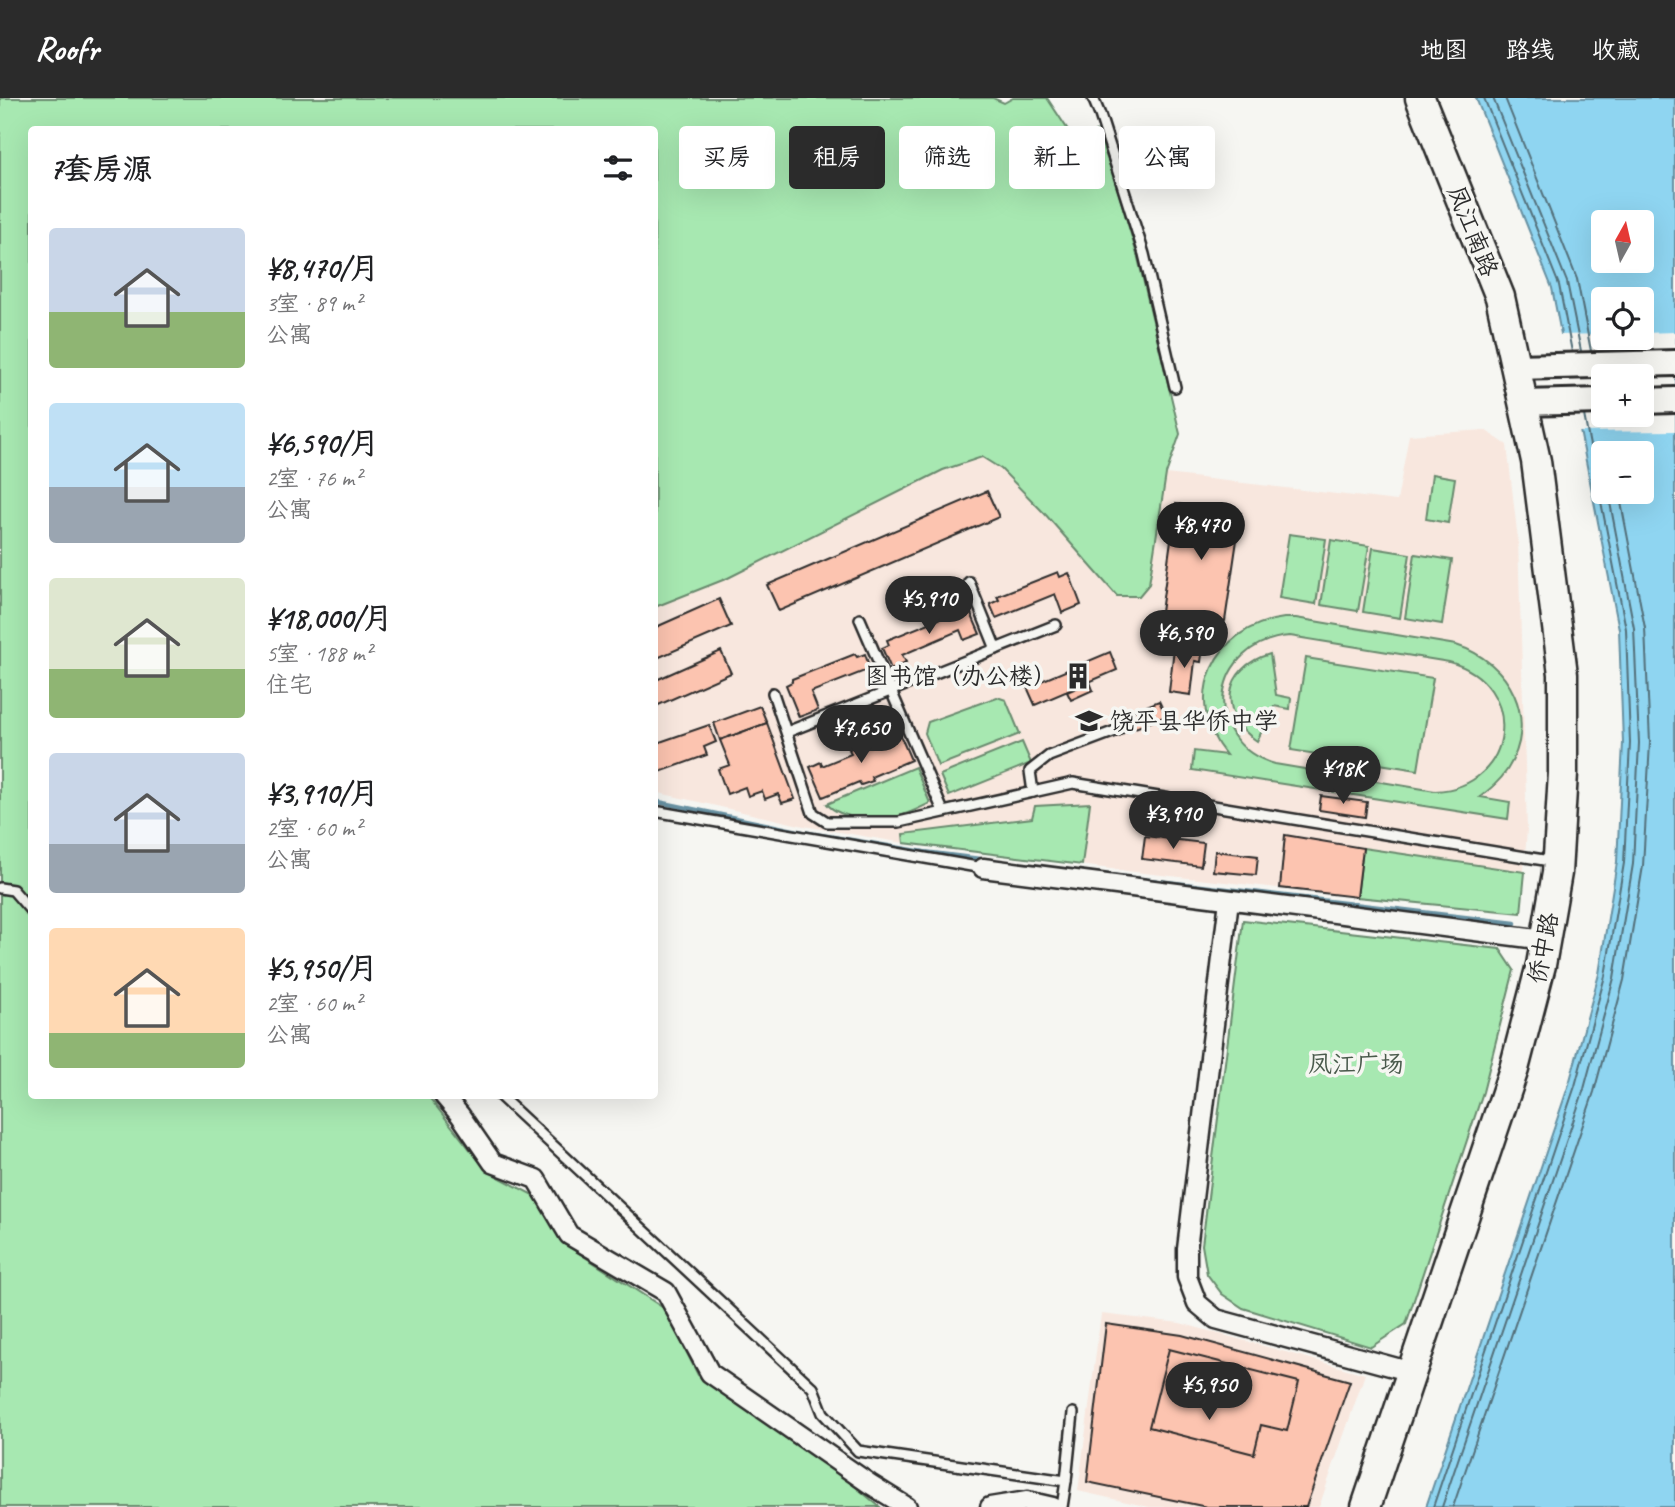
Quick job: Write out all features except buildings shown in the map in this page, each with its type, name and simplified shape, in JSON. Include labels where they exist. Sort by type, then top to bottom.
[{"type":"main road","name":"凤江南路","points":[[1420,98],[1500,297],[1515,367]]},
{"type":"main road","points":[[1515,367],[1675,363]]},
{"type":"main road","name":"侨中路","points":[[1366,1507],[1514,1069],[1541,965],[1558,863],[1563,774],[1563,674],[1536,461],[1515,367]]},
{"type":"main road","points":[[1654,401],[1675,400]]},
{"type":"main road","points":[[1523,403],[1591,401]]},
{"type":"street","points":[[983,868],[1545,940]]},
{"type":"street","points":[[1229,900],[1187,1249],[1187,1277],[1197,1303],[1216,1320],[1412,1372]]},
{"type":"street","points":[[447,1099],[493,1163],[536,1179],[569,1235],[666,1292],[710,1373],[907,1507]]},
{"type":"street","points":[[990,1507],[1027,1501],[1053,1507]]},
{"type":"lane","points":[[1093,98],[1144,254],[1175,387]]},
{"type":"lane","points":[[969,582],[996,649]]},
{"type":"lane","points":[[860,619],[943,811]]},
{"type":"lane","points":[[787,732],[1056,625]]},
{"type":"lane","points":[[773,693],[813,813],[827,822],[899,822],[1073,783],[1558,863]]},
{"type":"lane","points":[[1033,792],[1030,771],[1049,756],[1118,730]]},
{"type":"lane","points":[[658,812],[983,868]]},
{"type":"lane","points":[[0,888],[13,890],[28,907]]},
{"type":"lane","points":[[503,1099],[813,1388],[823,1413],[858,1451],[1066,1480]]},
{"type":"lane","points":[[1062,1507],[1073,1413]]},
{"type":"shaded area","name":"饶平县华侨中学","points":[[1485,430],[1507,445],[1518,540],[1527,829],[1521,913],[1135,872],[904,843],[804,826],[658,793],[658,604],[943,470],[982,457],[1001,469],[1045,514],[1149,583],[1166,474],[1397,501],[1409,435]]},
{"type":"shaded area","points":[[1101,1314],[1180,1323],[1365,1374],[1319,1507],[1149,1507],[1078,1491]]},
{"type":"green space","points":[[0,98],[993,98],[1004,103],[1013,98],[1047,98],[1065,126],[1009,126],[1009,189],[1105,189],[1105,153],[1138,258],[1180,434],[1166,474],[1149,584],[1139,596],[1117,596],[1045,514],[1001,469],[982,457],[943,470],[728,578],[658,606],[658,126],[28,126],[28,1099],[430,1099],[487,1171],[535,1196],[562,1242],[665,1309],[698,1375],[823,1460],[880,1507],[0,1507]]},
{"type":"green space","points":[[1432,474],[1455,478],[1448,523],[1426,519]]},
{"type":"green space","points":[[1289,534],[1326,539],[1316,604],[1279,598]]},
{"type":"green space","points":[[1331,540],[1369,546],[1358,611],[1321,605]]},
{"type":"green space","points":[[1373,548],[1410,554],[1400,618],[1363,612]]},
{"type":"green space","points":[[1415,554],[1452,560],[1442,624],[1405,618]]},
{"type":"green space","points":[[1296,618],[1456,645],[1475,653],[1491,665],[1505,679],[1514,695],[1520,713],[1521,731],[1507,770],[1480,797],[1510,802],[1508,819],[1192,770],[1194,751],[1226,755],[1212,733],[1206,711],[1206,689],[1212,669],[1223,650],[1239,635],[1260,624]],"holes":[[[1290,636],[1449,662],[1474,673],[1491,690],[1500,711],[1502,733],[1496,754],[1483,772],[1462,785],[1435,791],[1275,764],[1250,752],[1234,736],[1225,715],[1224,694],[1230,673],[1243,655],[1263,642]]]},
{"type":"green space","points":[[1270,654],[1276,695],[1291,698],[1290,709],[1274,706],[1257,741],[1244,730],[1236,718],[1231,705],[1231,693],[1235,680],[1243,669],[1254,660]]},
{"type":"green space","points":[[1306,658],[1433,678],[1418,770],[1291,750]]},
{"type":"green space","points":[[997,697],[1006,700],[1020,734],[938,766],[925,733],[928,722]]},
{"type":"green space","points":[[1022,742],[1031,763],[949,796],[940,775]]},
{"type":"green space","points":[[915,767],[930,803],[914,811],[890,818],[871,819],[841,813],[827,804]]},
{"type":"green space","points":[[1090,803],[1082,865],[904,843],[903,834],[1032,818],[1035,806]]},
{"type":"green space","points":[[1363,848],[1525,872],[1521,913],[1357,897]]},
{"type":"green space","name":"凤江广场","points":[[1243,920],[1500,949],[1514,970],[1483,1092],[1406,1324],[1371,1347],[1243,1308],[1222,1294],[1207,1274],[1202,1245]]},
{"type":"water","points":[[1476,98],[1675,98],[1675,1507],[1426,1507],[1569,1084],[1599,974],[1617,862],[1623,743],[1619,629],[1594,504],[1654,504],[1654,441],[1591,441],[1591,486],[1552,288]]},
{"type":"pier","points":[[1675,332],[1675,431],[1577,432],[1558,335],[1591,334],[1591,350],[1654,350],[1654,333]]},
{"type":"waterway","points":[[658,802],[803,832],[988,860]]},
{"type":"waterway","points":[[1073,871],[1515,923]]},
{"type":"place","name":"图书馆（办公楼）","points":[[1078,676]]},
{"type":"place","name":"饶平县华侨中学","points":[[1089,721]]}]
